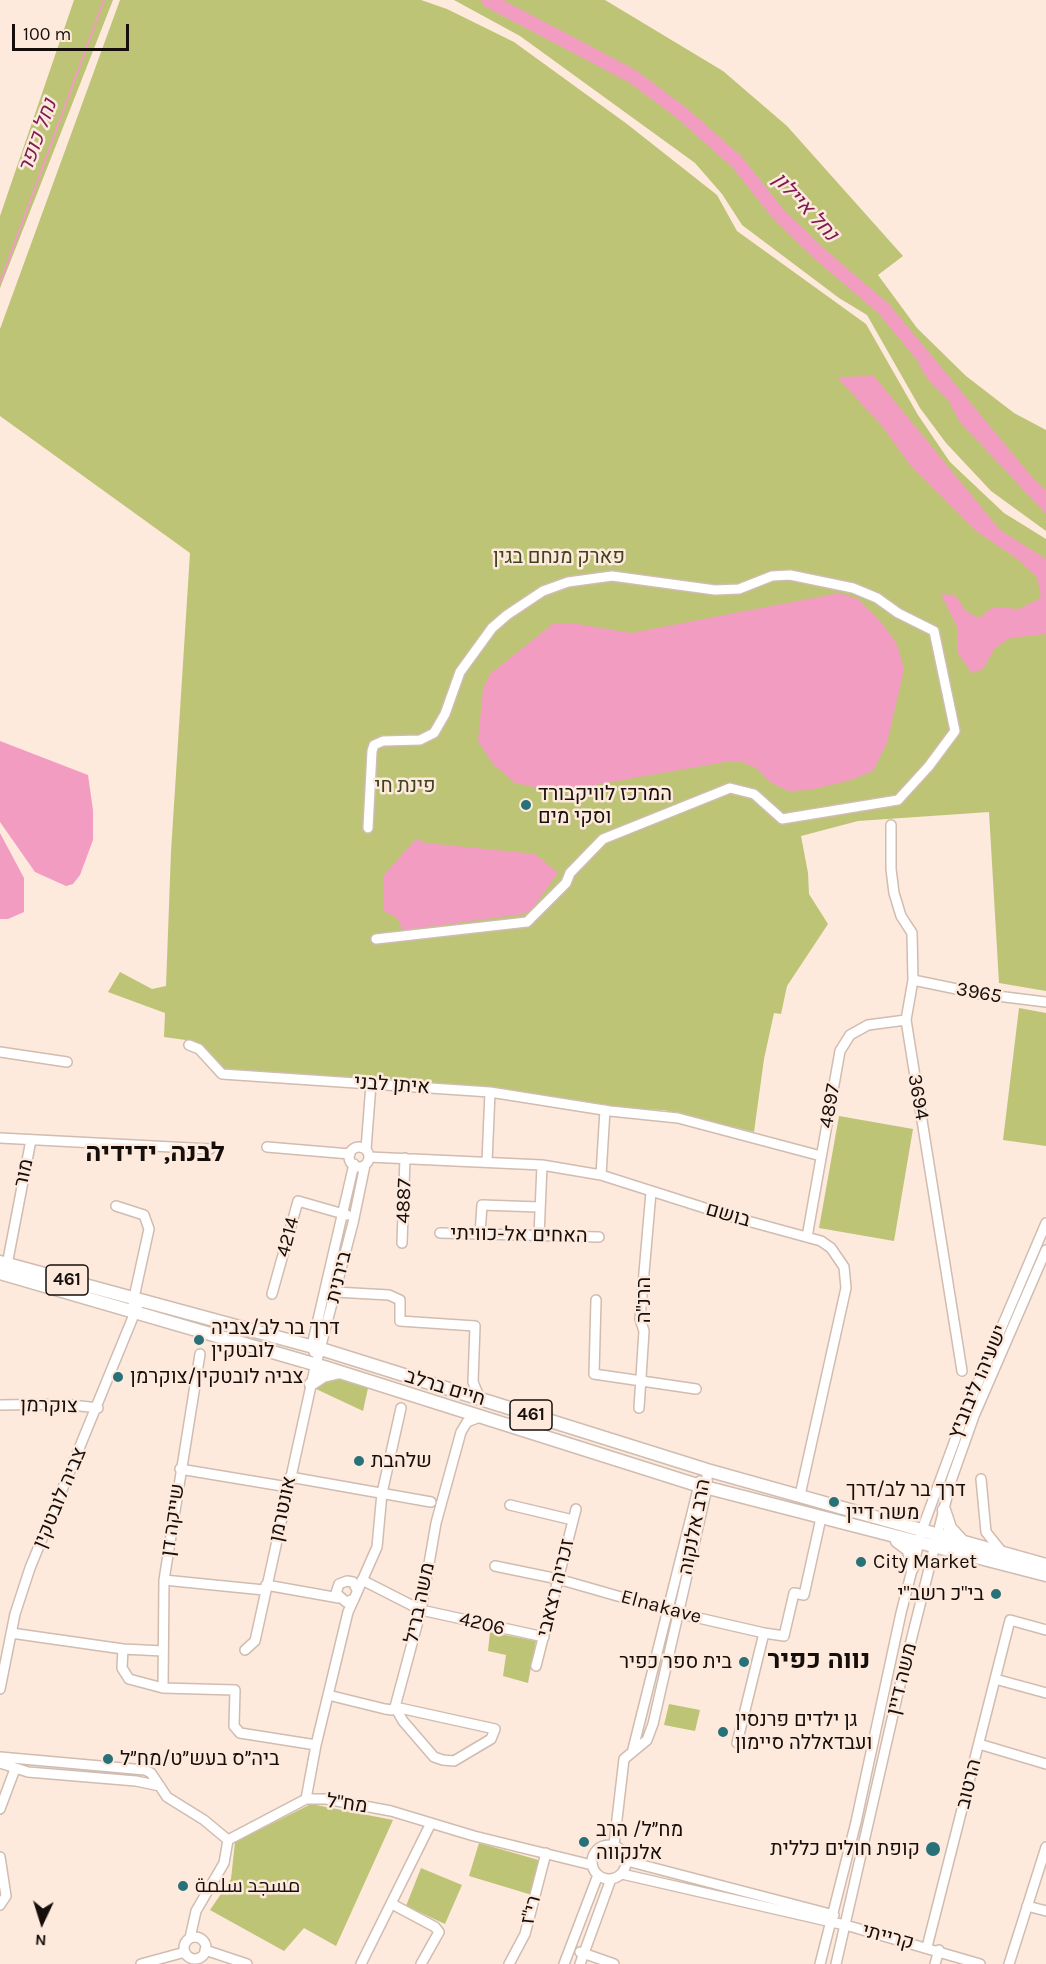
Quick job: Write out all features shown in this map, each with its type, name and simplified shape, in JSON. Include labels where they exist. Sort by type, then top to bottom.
[{"type":"main road","name":"חיים ברלב","points":[[4,1269],[137,1299],[317,1348],[707,1470],[922,1531]]},
{"type":"main road","name":"חיים ברלב","points":[[4,1269],[135,1313],[316,1364],[702,1487],[918,1544]]},
{"type":"main road","points":[[311,1384],[322,1376],[340,1372]]},
{"type":"main road","points":[[944,1510],[952,1532],[969,1544]]},
{"type":"main road","name":"461","points":[[922,1531],[1046,1565]]},
{"type":"main road","points":[[885,1535],[909,1550],[912,1568]]},
{"type":"main road","name":"461","points":[[918,1544],[1046,1575]]},
{"type":"street","points":[[368,828],[374,745],[383,741],[420,740],[434,733],[445,714],[460,672],[485,636],[507,615],[543,591],[560,585],[612,576],[715,590],[739,589],[772,576],[790,575],[853,588],[877,598],[898,613],[934,631],[955,731],[929,766],[898,800],[782,819],[754,794],[730,788],[603,839],[570,873],[566,883],[527,922],[376,939]]},
{"type":"street","name":"3694","points":[[891,825],[891,869],[894,893],[901,916],[912,933],[913,980],[906,1020],[962,1371]]},
{"type":"street","name":"3965","points":[[913,980],[973,993],[1046,1002]]},
{"type":"street","name":"4897","points":[[807,1237],[840,1051],[850,1035],[868,1025],[906,1020]]},
{"type":"street","name":"איתן לבני","points":[[189,1045],[199,1049],[222,1074],[490,1092],[605,1110],[678,1118],[820,1156]]},
{"type":"street","points":[[0,1052],[67,1062]]},
{"type":"street","name":"בירנית","points":[[317,1348],[335,1292],[354,1217],[365,1155],[368,1084]]},
{"type":"street","points":[[487,1162],[490,1092]]},
{"type":"street","points":[[601,1175],[605,1110]]},
{"type":"street","points":[[0,1138],[210,1149]]},
{"type":"street","name":"מור","points":[[4,1269],[31,1140]]},
{"type":"street","points":[[267,1148],[350,1154]]},
{"type":"street","points":[[350,1154],[353,1149],[365,1155]]},
{"type":"street","points":[[350,1154],[354,1164]]},
{"type":"street","name":"בושם","points":[[354,1164],[365,1155],[542,1165],[601,1175],[826,1244],[840,1259],[846,1288],[800,1495]]},
{"type":"street","name":"4887","points":[[402,1243],[405,1158]]},
{"type":"street","name":"בירנית","points":[[316,1364],[317,1348],[354,1164]]},
{"type":"street","points":[[539,1236],[542,1165]]},
{"type":"street","name":"הרנ\"ה","points":[[639,1408],[644,1331],[640,1319],[651,1192]]},
{"type":"street","name":"4214","points":[[272,1294],[298,1201],[354,1217]]},
{"type":"street","points":[[480,1234],[482,1205],[539,1207]]},
{"type":"street","name":"צביה לובטקין","points":[[0,1689],[11,1633],[30,1568],[98,1408],[135,1313],[149,1229],[144,1215],[116,1206]]},
{"type":"street","name":"ישעיהו ליבוביץ","points":[[918,1544],[963,1418],[1046,1223]]},
{"type":"street","name":"האחים אל-כוויתי","points":[[440,1233],[599,1237]]},
{"type":"street","name":"ישעיהו ליבוביץ","points":[[937,1535],[971,1424],[1046,1250]]},
{"type":"street","points":[[335,1292],[389,1295],[400,1300],[400,1322],[475,1326],[473,1382],[480,1399]]},
{"type":"street","points":[[596,1300],[594,1374],[696,1389]]},
{"type":"street","name":"שייקה דן","points":[[163,1688],[164,1580],[200,1354]]},
{"type":"street","name":"אונטרמן","points":[[244,1650],[255,1641],[316,1364]]},
{"type":"street","points":[[461,1393],[473,1382]]},
{"type":"street","name":"צוקרמן","points":[[0,1405],[63,1404],[98,1408]]},
{"type":"street","points":[[306,1799],[316,1745],[348,1612],[377,1547],[382,1493],[401,1408]]},
{"type":"street","points":[[454,1408],[461,1420],[461,1432]]},
{"type":"street","points":[[461,1432],[470,1420],[483,1417]]},
{"type":"street","name":"משה בריל","points":[[395,1707],[421,1610],[436,1522],[461,1432]]},
{"type":"street","points":[[180,1469],[288,1487]]},
{"type":"street","name":"הרב אלנקוה","points":[[633,1749],[667,1610],[707,1470]]},
{"type":"street","points":[[290,1477],[431,1502]]},
{"type":"street","points":[[981,1479],[986,1532],[1002,1553]]},
{"type":"street","name":"הרב אלנקוה","points":[[614,1845],[624,1759],[633,1749],[647,1740],[653,1724],[702,1487]]},
{"type":"street","points":[[510,1505],[573,1520]]},
{"type":"street","name":"זכריה רצאבי","points":[[536,1666],[576,1509]]},
{"type":"street","points":[[737,1743],[764,1633],[784,1636],[794,1593],[804,1594],[821,1518]]},
{"type":"street","points":[[969,1544],[986,1532]]},
{"type":"street","name":"משה דיין","points":[[836,1964],[937,1535]]},
{"type":"street","name":"משה דיין","points":[[820,1964],[856,1822],[918,1544]]},
{"type":"street","points":[[495,1566],[558,1579]]},
{"type":"street","name":"Elnakave","points":[[558,1579],[677,1613],[764,1633]]},
{"type":"street","points":[[164,1580],[265,1588],[339,1598],[346,1602],[356,1594]]},
{"type":"street","name":"4206","points":[[362,1580],[421,1610],[543,1637]]},
{"type":"street","points":[[339,1598],[337,1587],[342,1582],[353,1582],[356,1594]]},
{"type":"street","name":"הרטוב","points":[[927,1947],[1010,1620],[1046,1630]]},
{"type":"street","points":[[11,1633],[123,1649],[163,1651]]},
{"type":"street","points":[[123,1649],[124,1675],[129,1679],[163,1688],[235,1690],[234,1726],[240,1733],[316,1745]]},
{"type":"street","points":[[994,1678],[1046,1693]]},
{"type":"street","points":[[328,1695],[392,1710],[395,1707],[495,1729],[491,1739],[473,1750],[454,1761],[443,1760],[434,1757],[403,1721],[395,1707]]},
{"type":"street","points":[[979,1744],[1046,1764]]},
{"type":"street","points":[[0,1750],[2,1759],[15,1769],[39,1774],[147,1782],[160,1786]]},
{"type":"street","points":[[2,1759],[137,1767],[151,1773],[167,1797],[204,1820],[228,1840],[224,1863],[196,1911],[190,1938],[186,1943],[185,1952],[193,1961],[200,1958],[205,1950],[203,1941],[190,1938]]},
{"type":"street","points":[[0,1809],[15,1769]]},
{"type":"street","name":"מח\"ל","points":[[228,1840],[306,1799],[326,1799],[391,1811],[592,1865]]},
{"type":"street","points":[[362,1964],[431,1823]]},
{"type":"street","points":[[622,1874],[627,1861],[622,1849],[614,1845],[603,1846],[594,1854],[592,1865],[598,1875],[611,1879],[622,1874],[830,1918]]},
{"type":"street","points":[[1009,1964],[1046,1847]]},
{"type":"street","name":"רי\"ז","points":[[510,1964],[525,1935],[546,1853]]},
{"type":"street","name":"מח\"ל","points":[[558,1856],[594,1854]]},
{"type":"street","points":[[0,1857],[6,1896],[1,1905]]},
{"type":"street","points":[[627,1861],[830,1918]]},
{"type":"street","points":[[564,1964],[572,1949],[598,1875]]},
{"type":"street","points":[[580,1964],[611,1879]]},
{"type":"street","points":[[392,1904],[435,1927],[439,1932],[421,1964]]},
{"type":"street","points":[[1027,1906],[1046,1911]]},
{"type":"street","name":"קרייתי","points":[[830,1918],[845,1926],[939,1950],[980,1964]]},
{"type":"street","points":[[572,1949],[614,1964]]},
{"type":"street","points":[[205,1950],[247,1964]]},
{"type":"street","points":[[935,1964],[939,1950]]},
{"type":"street","points":[[141,1964],[185,1952]]},
{"type":"green space","points":[[74,0],[113,0],[0,288],[0,216]]},
{"type":"green space","name":"פארק מנחם בגין","points":[[120,0],[421,0],[447,9],[514,42],[627,124],[717,195],[737,231],[866,324],[918,415],[950,462],[1004,513],[1046,539],[1046,991],[999,983],[989,812],[858,821],[801,836],[808,873],[809,894],[828,924],[787,986],[781,1014],[774,1013],[764,1059],[754,1132],[664,1110],[606,1108],[491,1089],[223,1071],[211,1054],[193,1041],[164,1037],[165,1013],[108,992],[120,972],[152,989],[166,986],[171,852],[190,553],[0,416],[0,329]]},
{"type":"green space","points":[[454,0],[605,0],[723,71],[787,126],[903,256],[878,275],[917,328],[966,376],[1014,413],[1046,430],[1046,531],[991,491],[946,443],[920,408],[867,315],[839,298],[742,225],[722,194],[695,163],[520,36]]},
{"type":"green space","points":[[1019,1008],[1046,1013],[1046,1146],[1003,1140]]},
{"type":"green space","points":[[839,1116],[913,1129],[894,1241],[819,1228]]},
{"type":"green space","points":[[341,1378],[368,1388],[363,1411],[316,1389],[322,1382]]},
{"type":"green space","points":[[490,1632],[536,1641],[528,1683],[503,1676],[506,1655],[488,1651]]},
{"type":"green space","points":[[669,1704],[700,1710],[695,1731],[664,1725]]},
{"type":"green space","points":[[311,1804],[393,1820],[336,1946],[304,1928],[284,1951],[210,1910],[231,1879],[235,1842]]},
{"type":"green space","points":[[479,1843],[542,1861],[532,1895],[469,1876]]},
{"type":"green space","points":[[421,1868],[462,1885],[445,1924],[406,1906]]},
{"type":"shaded area","points":[[918,364],[931,370],[966,419],[1046,498],[1046,514],[959,421],[949,401],[930,382]]},
{"type":"shaded area","points":[[874,376],[1000,530],[1046,559],[1046,634],[1010,638],[995,648],[983,669],[972,673],[957,652],[957,627],[941,594],[955,595],[966,611],[979,618],[993,607],[1019,609],[1041,598],[1037,577],[1016,558],[976,531],[910,465],[882,426],[837,377]]},
{"type":"shaded area","points":[[839,593],[858,599],[882,623],[897,644],[904,669],[887,743],[873,771],[851,780],[810,790],[788,791],[770,782],[756,768],[742,762],[725,762],[577,788],[544,789],[515,783],[493,764],[478,741],[483,689],[490,674],[554,623],[577,624],[631,633]]},
{"type":"shaded area","points":[[0,741],[88,775],[93,810],[93,840],[80,875],[73,884],[66,886],[35,872],[0,822]]},
{"type":"shaded area","points":[[0,833],[24,878],[24,912],[8,919],[0,919]]},
{"type":"shaded area","points":[[416,839],[426,843],[535,854],[558,873],[531,910],[523,914],[403,930],[397,918],[384,911],[383,876]]},
{"type":"waterway","name":"נחל כופר","points":[[0,283],[104,0]]},
{"type":"waterway","name":"נחל איילון","points":[[488,0],[632,76],[683,114],[737,162],[779,215],[823,257],[883,308],[1027,482],[1046,500]]},
{"type":"place","name":"המרכז לוויקבורד וסקי מים","points":[[526,805]]},
{"type":"place","name":"דרך בר לב/צביה לובטקין","points":[[199,1340]]},
{"type":"place","name":"צביה לובטקין/צוקרמן","points":[[118,1377]]},
{"type":"place","name":"שלהבת","points":[[359,1461]]},
{"type":"place","name":"דרך בר לב/דרך משה דיין","points":[[834,1502]]},
{"type":"place","name":"City Market","points":[[861,1562]]},
{"type":"place","name":"בי\"כ רשב\"י","points":[[996,1594]]},
{"type":"place","name":"בית ספר כפיר","points":[[744,1662]]},
{"type":"place","name":"גן ילדים פרנסין ועבדאללה סיימון","points":[[723,1732]]},
{"type":"place","name":"ביה״ס בעש״ט/מח״ל","points":[[108,1759]]},
{"type":"place","name":"מח״ל/ הרב אלנקווה","points":[[584,1842]]},
{"type":"place","name":"קופת חולים כללית","points":[[933,1849]]},
{"type":"place","name":"مسجد سلمة","points":[[183,1886]]},
{"type":"district","name":"לבנה, ידידיה","points":[[155,1154]]},
{"type":"district","name":"נווה כפיר","points":[[819,1661]]},
{"type":"park label","name":"פינת חי","points":[[405,786]]}]
